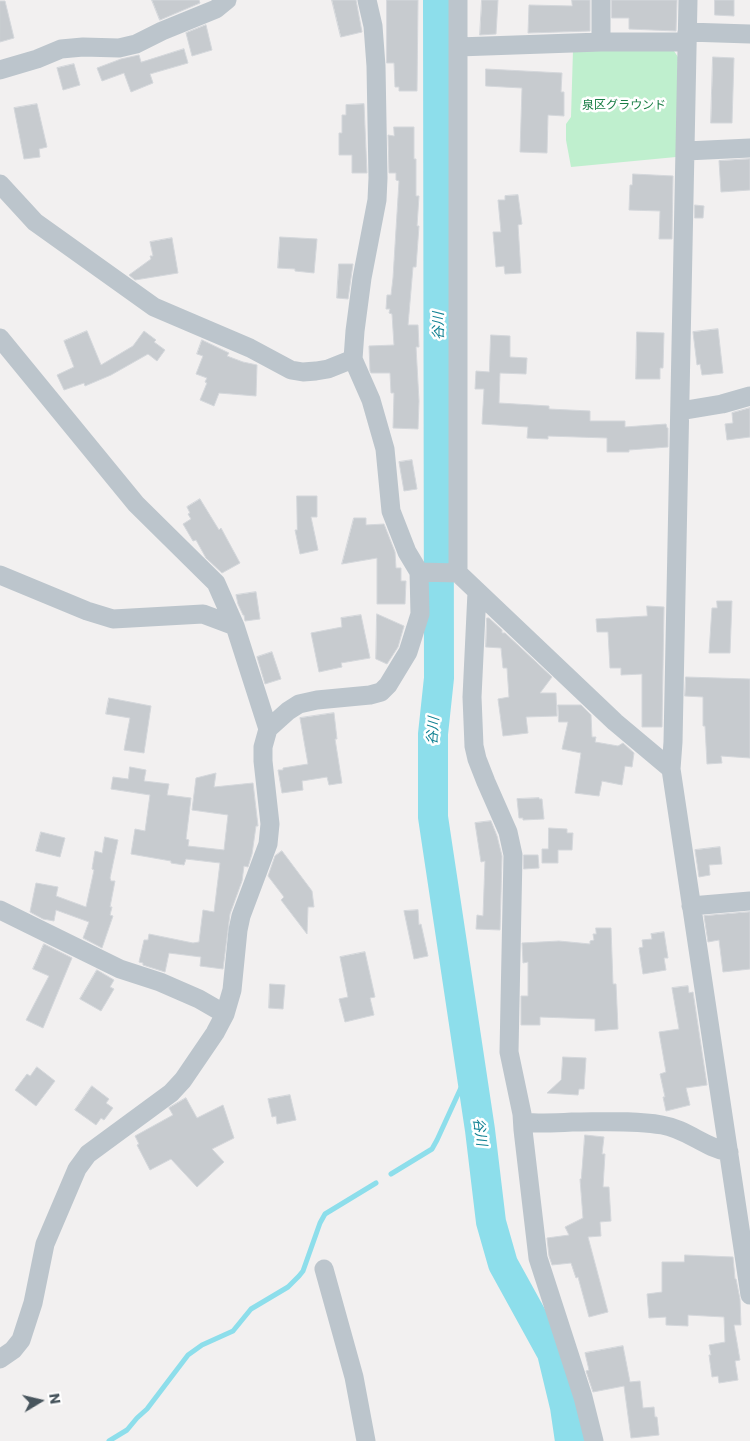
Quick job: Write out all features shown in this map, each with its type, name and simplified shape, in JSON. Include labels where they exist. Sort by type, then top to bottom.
[{"type":"street","points":[[0,70],[37,59],[61,49],[83,47],[119,48],[136,44],[216,9],[227,0]]},
{"type":"street","points":[[0,1359],[21,1340],[33,1303],[45,1244],[77,1169],[88,1154],[171,1093],[184,1080],[215,1033],[225,1014],[232,990],[240,923],[268,844],[270,824],[263,747],[268,729],[299,704],[381,692],[388,685],[414,639],[420,614],[422,572],[407,552],[391,511],[385,449],[371,400],[353,359],[357,313],[378,178],[376,66],[373,26],[367,0]]},
{"type":"street","points":[[454,573],[458,0]]},
{"type":"street","points":[[601,0],[601,42]]},
{"type":"street","points":[[688,0],[674,732],[671,770],[748,1268],[750,1295]]},
{"type":"street","points":[[458,47],[750,34]]},
{"type":"street","points":[[686,152],[750,148]]},
{"type":"street","points":[[0,184],[35,222],[154,307],[250,348],[291,370],[303,372],[328,369],[353,359]]},
{"type":"street","points":[[0,338],[136,504],[216,583],[235,626],[268,729]]},
{"type":"street","points":[[680,411],[722,404],[750,396]]},
{"type":"street","points":[[422,572],[454,573],[477,592],[615,722],[671,770]]},
{"type":"street","points":[[0,575],[87,611],[114,619],[203,614],[235,626]]},
{"type":"street","points":[[477,592],[472,697],[474,746],[486,782],[508,832],[512,855],[509,1052],[522,1114],[538,1258],[584,1398],[594,1441]]},
{"type":"street","points":[[691,906],[750,901]]},
{"type":"street","points":[[0,910],[120,969],[160,982],[199,999],[225,1014]]},
{"type":"street","points":[[523,1122],[538,1124],[594,1122],[662,1125],[681,1130],[717,1150],[730,1152]]},
{"type":"street","points":[[324,1269],[354,1377],[366,1441]]},
{"type":"green space","name":"泉区グラウンド","points":[[573,50],[674,51],[678,57],[676,157],[571,167],[566,140],[566,124],[571,117]]},
{"type":"building","points":[[152,0],[199,0],[200,3],[160,20]]},
{"type":"building","points":[[332,0],[356,0],[362,32],[341,37]]},
{"type":"building","points":[[387,0],[418,0],[417,91],[399,91],[399,87],[395,87],[394,63],[387,63]]},
{"type":"building","points":[[482,0],[498,0],[496,34],[480,35]]},
{"type":"building","points":[[572,0],[590,0],[590,31],[528,33],[529,5],[572,6]]},
{"type":"building","points":[[612,0],[677,0],[676,31],[629,29],[629,18],[612,18]]},
{"type":"building","points":[[715,0],[734,0],[734,16],[715,15]]},
{"type":"building","points":[[0,1],[5,1],[14,38],[0,42]]},
{"type":"building","points":[[206,25],[212,50],[192,56],[186,33]]},
{"type":"building","points":[[184,49],[188,63],[150,74],[153,83],[131,92],[124,73],[102,81],[97,68],[121,59],[139,55],[141,62]]},
{"type":"building","points":[[713,57],[734,58],[732,123],[711,123]]},
{"type":"building","points":[[74,64],[80,85],[63,90],[57,68]]},
{"type":"building","points":[[486,69],[562,73],[561,92],[564,92],[564,116],[548,115],[547,153],[520,152],[522,88],[486,86]]},
{"type":"building","points":[[37,104],[47,147],[39,149],[40,157],[24,159],[14,108]]},
{"type":"building","points":[[364,104],[367,173],[352,173],[352,155],[339,155],[339,133],[342,133],[342,115],[346,115],[346,105]]},
{"type":"building","points":[[394,127],[414,127],[416,196],[419,196],[417,226],[419,226],[416,267],[413,267],[408,325],[418,325],[419,347],[416,347],[419,401],[418,429],[393,428],[394,393],[391,393],[390,373],[371,373],[370,371],[369,346],[394,345],[392,314],[389,313],[390,309],[386,309],[387,295],[391,295],[393,278],[399,181],[396,180],[396,173],[389,173],[388,135],[394,136]]},
{"type":"building","points":[[750,159],[750,190],[721,192],[719,161]]},
{"type":"building","points":[[633,174],[673,176],[672,239],[659,239],[660,211],[629,210],[630,185],[632,185]]},
{"type":"building","points":[[518,195],[522,224],[518,225],[521,273],[505,274],[504,266],[496,267],[493,232],[501,232],[498,200],[505,200],[505,196]]},
{"type":"building","points":[[695,205],[704,206],[703,218],[695,218]]},
{"type":"building","points":[[280,237],[317,239],[314,273],[278,268]]},
{"type":"building","points":[[172,238],[178,273],[135,280],[129,275],[151,259],[150,256],[153,256],[150,242]]},
{"type":"building","points":[[339,264],[353,264],[348,299],[337,298]]},
{"type":"building","points":[[718,329],[723,373],[702,375],[700,364],[697,365],[693,332]]},
{"type":"building","points":[[87,331],[101,365],[133,346],[144,331],[165,350],[157,361],[148,354],[111,375],[85,386],[84,383],[64,390],[57,375],[74,367],[64,341]]},
{"type":"building","points":[[637,332],[664,333],[663,368],[660,368],[660,379],[636,379]]},
{"type":"building","points":[[491,335],[510,336],[510,357],[527,358],[526,374],[500,373],[499,403],[549,406],[549,409],[590,411],[590,421],[625,421],[625,427],[666,424],[668,428],[668,447],[629,450],[629,452],[607,452],[607,438],[548,436],[548,439],[527,438],[528,427],[482,424],[484,389],[475,389],[476,371],[489,372]]},
{"type":"building","points":[[202,340],[229,353],[227,356],[257,365],[256,396],[219,393],[214,406],[200,400],[207,383],[205,382],[207,378],[196,374],[203,356],[197,354]]},
{"type":"building","points":[[750,408],[750,437],[727,440],[725,424],[733,423],[732,413]]},
{"type":"building","points":[[412,460],[417,489],[404,491],[399,462]]},
{"type":"building","points":[[297,496],[317,496],[317,517],[311,517],[318,550],[300,554],[295,530],[297,530]]},
{"type":"building","points":[[200,499],[219,530],[221,528],[240,563],[222,573],[206,558],[196,540],[193,541],[183,524],[191,519],[187,507]]},
{"type":"building","points":[[354,518],[366,518],[366,525],[384,524],[395,552],[396,568],[401,568],[401,581],[406,581],[405,604],[377,604],[377,558],[342,564]]},
{"type":"building","points":[[256,592],[260,619],[245,621],[236,595]]},
{"type":"building","points":[[717,601],[732,601],[730,653],[709,653],[712,608],[717,608]]},
{"type":"building","points":[[647,606],[664,607],[662,727],[642,727],[642,674],[621,675],[621,668],[610,668],[608,632],[597,632],[596,619],[647,616]]},
{"type":"building","points":[[377,614],[404,626],[398,647],[387,664],[376,659]]},
{"type":"building","points":[[361,615],[370,658],[341,663],[342,667],[319,672],[311,633],[342,627],[341,618]]},
{"type":"building","points":[[487,618],[552,677],[540,693],[556,693],[557,716],[526,717],[528,733],[503,736],[498,699],[509,697],[507,668],[503,668],[501,648],[486,647]]},
{"type":"building","points":[[272,652],[281,679],[265,684],[257,657]]},
{"type":"building","points":[[686,677],[750,679],[750,758],[721,756],[722,763],[707,764],[705,726],[703,726],[703,697],[685,696]]},
{"type":"building","points":[[109,698],[151,706],[144,753],[124,750],[130,718],[106,714]]},
{"type":"building","points":[[558,705],[581,705],[591,715],[592,737],[596,737],[595,742],[618,746],[623,743],[634,753],[632,767],[625,766],[622,785],[602,781],[599,796],[575,793],[581,753],[562,749],[568,722],[559,722]]},
{"type":"building","points":[[334,713],[337,739],[335,739],[342,783],[329,785],[327,777],[302,781],[303,790],[282,793],[278,770],[308,764],[300,718]]},
{"type":"building","points":[[130,767],[146,770],[144,781],[169,784],[167,795],[191,798],[186,839],[189,840],[188,846],[224,850],[228,815],[192,810],[196,778],[216,773],[214,787],[253,783],[258,826],[256,826],[248,867],[244,866],[242,881],[230,914],[223,969],[200,966],[201,957],[169,953],[165,972],[139,962],[144,940],[148,940],[149,934],[193,943],[199,942],[203,910],[214,912],[220,863],[186,859],[184,865],[131,854],[135,829],[145,831],[150,795],[111,789],[113,777],[128,779]]},
{"type":"building","points":[[517,799],[542,799],[544,819],[523,820],[523,818],[519,818]]},
{"type":"building","points":[[491,821],[502,856],[500,930],[476,929],[477,915],[483,916],[485,861],[481,862],[475,823]]},
{"type":"building","points":[[549,828],[567,829],[567,833],[573,833],[572,850],[558,850],[558,863],[542,863],[542,849],[548,849]]},
{"type":"building","points":[[41,832],[65,838],[60,857],[36,851]]},
{"type":"building","points":[[105,837],[118,840],[110,878],[111,881],[115,881],[110,907],[112,907],[110,915],[113,916],[102,948],[83,938],[89,922],[56,910],[54,921],[43,919],[30,912],[36,883],[58,887],[56,896],[86,907],[94,870],[92,869],[95,851],[102,853]]},
{"type":"building","points":[[720,847],[722,864],[709,865],[710,875],[699,877],[695,850]]},
{"type":"building","points":[[282,851],[312,891],[314,907],[308,907],[307,934],[281,900],[284,897],[268,876],[275,856]]},
{"type":"building","points":[[524,855],[538,855],[539,868],[524,869]]},
{"type":"building","points":[[418,910],[419,925],[421,924],[428,956],[414,959],[404,911]]},
{"type":"building","points":[[750,912],[750,969],[723,972],[719,940],[708,942],[704,916]]},
{"type":"building","points":[[596,928],[611,928],[613,984],[616,984],[618,1029],[595,1031],[595,1019],[540,1017],[540,1025],[521,1025],[521,996],[528,996],[528,962],[523,963],[522,943],[559,941],[590,944],[590,941],[594,940],[593,934],[596,934]]},
{"type":"building","points":[[664,932],[668,958],[664,958],[666,970],[643,974],[639,948],[643,947],[642,940],[652,939],[651,934]]},
{"type":"building","points":[[44,944],[72,958],[43,1028],[26,1020],[49,976],[33,969]]},
{"type":"building","points":[[365,952],[375,997],[370,998],[374,1015],[345,1022],[339,999],[348,997],[340,957]]},
{"type":"building","points":[[97,970],[114,980],[110,987],[114,989],[101,1011],[80,999]]},
{"type":"building","points":[[270,984],[285,985],[283,1009],[269,1008]]},
{"type":"building","points":[[688,986],[689,993],[693,992],[707,1085],[686,1088],[690,1105],[666,1111],[660,1074],[666,1072],[659,1032],[679,1029],[672,988]]},
{"type":"building","points":[[563,1057],[586,1058],[584,1089],[579,1089],[578,1095],[547,1093],[561,1080]]},
{"type":"building","points":[[37,1067],[55,1081],[36,1106],[15,1090],[27,1074],[30,1076]]},
{"type":"building","points":[[92,1086],[109,1099],[106,1103],[113,1108],[104,1120],[101,1118],[96,1125],[75,1110]]},
{"type":"building","points":[[290,1095],[296,1120],[277,1124],[276,1116],[272,1117],[268,1099]]},
{"type":"building","points":[[186,1098],[197,1118],[223,1105],[234,1138],[212,1149],[224,1162],[197,1187],[171,1159],[150,1170],[137,1145],[139,1144],[135,1136],[173,1115],[169,1108]]},
{"type":"building","points":[[585,1135],[604,1137],[602,1154],[605,1154],[603,1187],[609,1187],[611,1221],[600,1222],[601,1236],[588,1237],[608,1312],[589,1317],[578,1277],[576,1278],[571,1263],[552,1265],[547,1238],[569,1235],[565,1227],[583,1218],[580,1179]]},
{"type":"building","points":[[685,1255],[733,1257],[735,1279],[740,1299],[741,1325],[734,1325],[740,1360],[735,1361],[738,1380],[719,1383],[718,1376],[712,1377],[709,1345],[725,1342],[724,1317],[688,1315],[688,1326],[666,1325],[666,1317],[649,1318],[647,1294],[662,1292],[662,1262],[684,1262]]},
{"type":"building","points":[[623,1346],[630,1382],[640,1381],[643,1408],[654,1407],[659,1435],[631,1438],[624,1386],[593,1392],[586,1371],[589,1370],[585,1353]]},
{"type":"waterway","name":"谷川","points":[[438,0],[439,678],[433,734],[433,817],[480,1130],[491,1222],[503,1264],[552,1353],[565,1407],[570,1441]]},
{"type":"waterway","points":[[391,1174],[432,1149],[470,1068]]},
{"type":"waterway","points":[[109,1441],[127,1430],[147,1409],[188,1355],[202,1345],[233,1331],[251,1309],[288,1287],[303,1271],[325,1214],[376,1183]]}]
